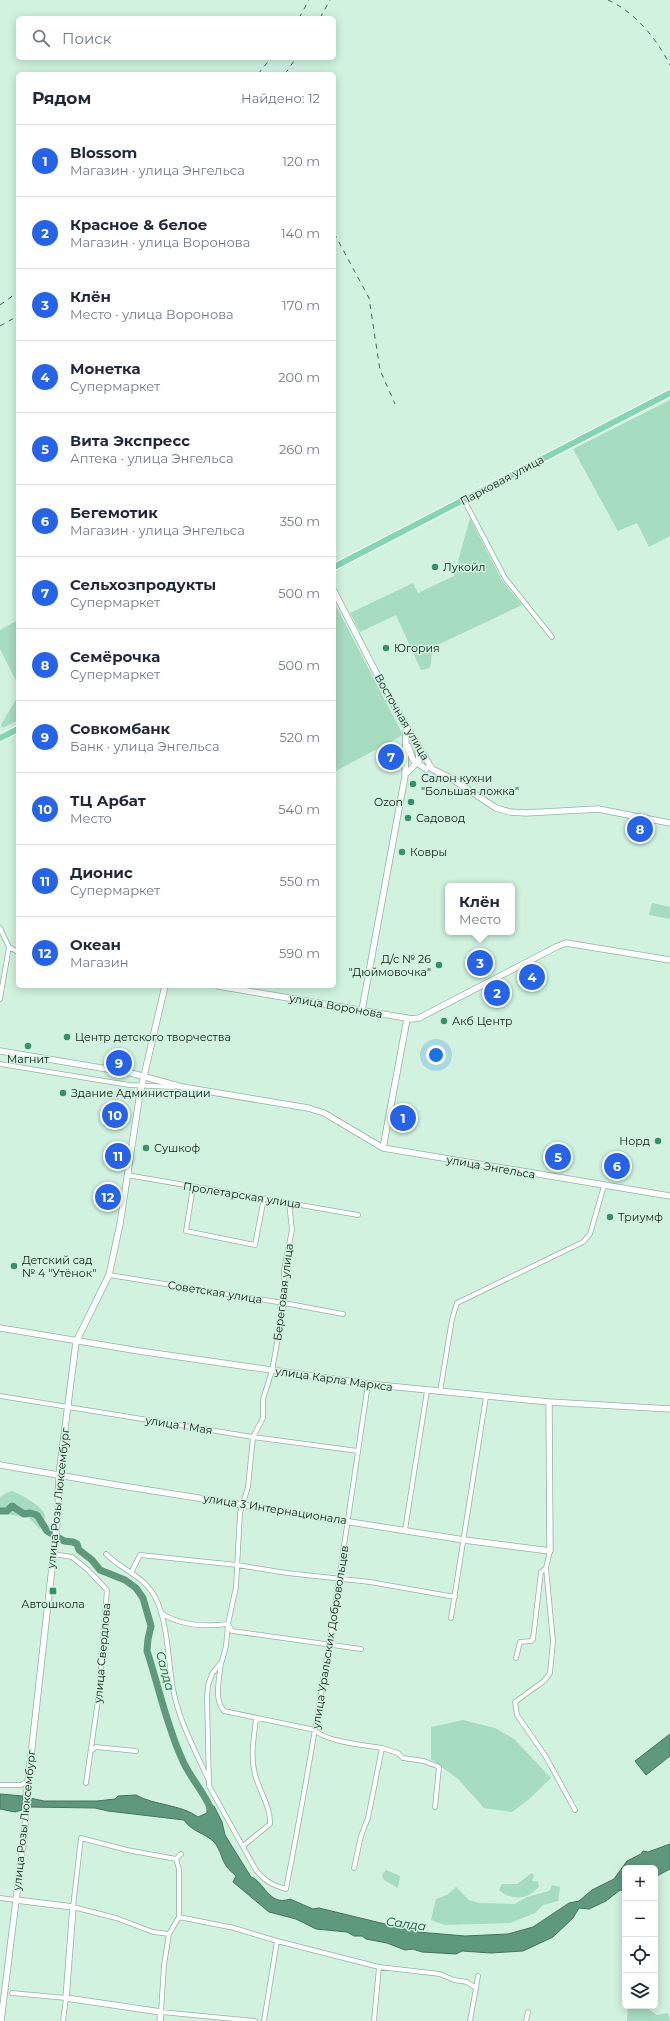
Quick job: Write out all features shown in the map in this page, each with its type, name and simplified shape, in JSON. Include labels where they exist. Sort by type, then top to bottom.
[{"type":"main road","name":"Парковая улица","points":[[336,566],[670,393]]},
{"type":"main road","points":[[0,738],[16,730]]},
{"type":"street","points":[[464,500],[505,578],[552,637]]},
{"type":"street","name":"Восточная улица","points":[[336,595],[429,769],[452,779],[496,808],[510,812],[526,813],[598,809],[670,822]]},
{"type":"street","points":[[405,725],[411,756],[417,764],[429,769]]},
{"type":"street","points":[[362,1010],[406,774],[404,766],[407,740]]},
{"type":"street","points":[[411,756],[422,756]]},
{"type":"street","points":[[404,766],[411,756]]},
{"type":"street","points":[[406,774],[417,764],[422,756]]},
{"type":"street","points":[[406,774],[429,769]]},
{"type":"street","points":[[0,928],[9,947],[0,999]]},
{"type":"street","name":"улица Воронова","points":[[230,988],[407,1019],[419,1018],[556,947],[566,944],[670,960]]},
{"type":"street","points":[[9,947],[16,951]]},
{"type":"street","name":"улица Розы Люксембург","points":[[1,2021],[16,1900],[58,1514],[59,1475],[76,1342],[109,1275],[141,1086],[165,988]]},
{"type":"street","points":[[383,1148],[407,1019]]},
{"type":"street","name":"улица Энгельса","points":[[0,1050],[143,1076],[151,1080],[182,1087],[308,1108],[324,1113],[383,1148],[670,1196]]},
{"type":"street","name":"улица Энгельса","points":[[0,1064],[141,1086],[182,1087]]},
{"type":"street","name":"Пролетарская улица","points":[[127,1175],[358,1215]]},
{"type":"street","points":[[440,1392],[452,1319],[457,1303],[583,1242],[590,1234],[604,1186]]},
{"type":"street","points":[[193,1187],[186,1231],[255,1245],[264,1198]]},
{"type":"street","name":"Береговая улица","points":[[289,1203],[292,1230],[284,1270],[284,1303],[272,1371],[263,1399],[263,1418],[253,1437],[251,1464],[240,1513],[236,1587],[228,1624],[218,1696],[220,1706],[224,1711],[256,1719],[315,1730],[319,1734],[348,1742],[382,1748]]},
{"type":"street","name":"Советская улица","points":[[109,1275],[343,1314]]},
{"type":"street","name":"улица Карла Маркса","points":[[0,1328],[76,1342],[368,1384],[486,1397],[670,1409]]},
{"type":"street","name":"улица Уральских Добровольцев","points":[[286,1889],[309,1772],[328,1645],[340,1579],[368,1384]]},
{"type":"street","points":[[405,1530],[427,1391]]},
{"type":"street","name":"улица 1 Мая","points":[[0,1396],[253,1437],[358,1451]]},
{"type":"street","points":[[451,1618],[486,1397]]},
{"type":"street","points":[[549,1402],[550,1551],[546,1568],[553,1641],[550,1673],[544,1681],[515,1702],[517,1715],[546,1757],[575,1810]]},
{"type":"street","name":"улица 3 Интернационала","points":[[0,1465],[464,1540],[550,1551]]},
{"type":"street","name":"улица Свердлова","points":[[53,1554],[72,1557],[88,1570],[107,1590],[99,1693],[86,1783]]},
{"type":"street","points":[[106,1554],[115,1563],[142,1578],[155,1597],[161,1613],[173,1689],[179,1714],[209,1782]]},
{"type":"street","points":[[131,1573],[140,1555],[237,1564],[287,1573],[370,1582],[455,1597]]},
{"type":"street","points":[[516,1658],[520,1642],[531,1641],[533,1639],[541,1572],[546,1568]]},
{"type":"street","points":[[161,1613],[171,1620],[181,1622],[210,1626],[228,1624],[232,1632],[361,1649]]},
{"type":"street","name":"Береговая улица","points":[[222,1661],[212,1674],[208,1685],[209,1786],[256,1870],[263,1879],[272,1885],[286,1889]]},
{"type":"street","points":[[243,1846],[270,1824],[271,1814],[259,1790],[254,1772],[253,1749],[256,1719]]},
{"type":"street","points":[[91,1751],[96,1746],[136,1751]]},
{"type":"street","points":[[354,1868],[361,1836],[368,1818],[382,1748],[398,1753],[403,1758],[424,1761],[439,1767],[435,1807]]},
{"type":"street","points":[[0,1785],[21,1786],[28,1781]]},
{"type":"street","points":[[63,2021],[80,1838],[127,1850],[176,1859]]},
{"type":"street","points":[[176,1859],[181,1854]]},
{"type":"street","points":[[160,2021],[164,1965],[169,1934],[178,1917],[179,1869],[176,1859]]},
{"type":"street","points":[[0,1898],[73,1907],[116,1918],[153,1932],[169,1934]]},
{"type":"street","points":[[178,1917],[234,1928],[277,1941],[380,1967],[440,1974],[454,1980],[467,1982],[476,1988]]},
{"type":"street","points":[[264,2021],[277,1941]]},
{"type":"street","points":[[374,2021],[380,1967]]},
{"type":"street","points":[[470,2021],[478,1976]]},
{"type":"street","points":[[12,1993],[66,1998],[161,2012],[255,2021]]},
{"type":"street","points":[[526,2021],[528,2012]]},
{"type":"shaded area","points":[[670,400],[670,536],[649,547],[637,523],[618,531],[573,449]]},
{"type":"shaded area","points":[[470,518],[501,579],[522,605],[433,647],[430,668],[421,670],[396,615],[360,632],[350,613],[413,583],[418,593],[454,576]]},
{"type":"shaded area","points":[[336,606],[403,735],[336,771]]},
{"type":"shaded area","points":[[16,621],[16,680],[0,649],[0,630]]},
{"type":"shaded area","points":[[16,699],[16,721],[3,728],[1,725]]},
{"type":"shaded area","points":[[652,903],[670,907],[670,919],[649,915]]},
{"type":"shaded area","points":[[12,1491],[30,1500],[42,1510],[45,1515],[45,1519],[40,1529],[29,1518],[0,1513],[0,1497]]},
{"type":"shaded area","points":[[463,1720],[495,1728],[514,1739],[551,1778],[528,1800],[512,1812],[484,1808],[458,1779],[431,1759],[431,1727]]},
{"type":"shaded area","points":[[670,1734],[670,1756],[646,1775],[635,1761]]},
{"type":"shaded area","points":[[0,1794],[23,1796],[22,1810],[15,1812],[0,1809]]},
{"type":"shaded area","points":[[136,1795],[144,1799],[176,1807],[198,1817],[207,1813],[207,1807],[214,1806],[222,1822],[225,1835],[251,1877],[256,1879],[272,1897],[283,1901],[290,1899],[313,1909],[319,1908],[418,1932],[465,1936],[508,1934],[533,1927],[569,1903],[579,1901],[592,1890],[614,1879],[622,1868],[622,1891],[620,1890],[606,1901],[589,1909],[579,1908],[573,1918],[553,1937],[523,1951],[491,1953],[462,1951],[456,1954],[422,1952],[413,1949],[405,1950],[387,1943],[366,1939],[362,1936],[354,1936],[347,1932],[316,1929],[296,1919],[269,1912],[233,1882],[236,1876],[225,1864],[214,1842],[207,1836],[195,1830],[184,1820],[108,1811],[95,1808],[30,1807],[30,1798],[44,1801],[97,1801],[115,1799],[118,1796]]},
{"type":"shaded area","points":[[670,1844],[670,1869],[658,1875],[658,1865],[624,1865],[627,1861],[641,1854],[643,1851],[648,1852]]},
{"type":"shaded area","points":[[386,1870],[400,1876],[398,1888],[384,1880],[382,1875]]},
{"type":"shaded area","points":[[532,1873],[534,1876],[532,1881],[538,1882],[539,1886],[530,1894],[515,1897],[504,1894],[499,1890],[502,1884],[517,1884]]},
{"type":"shaded area","points":[[552,1885],[560,1887],[558,1901],[543,1905],[535,1913],[510,1923],[445,1925],[431,1920],[436,1899],[447,1895],[456,1887],[469,1900],[479,1903],[515,1904],[527,1897],[549,1891]]},
{"type":"shaded area","points":[[628,2009],[648,2009],[657,2015],[668,2013],[670,2021],[627,2021]]},
{"type":"waterway","name":"Салда","points":[[0,1511],[7,1511],[12,1506],[24,1514],[30,1513],[37,1515],[47,1531],[64,1541],[77,1544],[79,1550],[92,1560],[100,1570],[125,1580],[136,1588],[143,1598],[151,1626],[147,1651],[171,1732],[185,1766],[207,1800],[213,1815]]},
{"type":"railway","points":[[300,16],[309,0]]},
{"type":"railway","points":[[321,16],[330,0]]},
{"type":"railway","points":[[608,0],[628,12],[644,27],[652,36],[670,65]]},
{"type":"railway","points":[[260,72],[269,60]]},
{"type":"railway","points":[[286,72],[295,60]]},
{"type":"railway","points":[[336,237],[369,298],[380,370],[395,404]]},
{"type":"railway","points":[[0,305],[16,293]]},
{"type":"railway","points":[[0,326],[16,317]]},
{"type":"place","name":"Лукойл","points":[[435,567]]},
{"type":"place","name":"Югория","points":[[386,648]]},
{"type":"place","name":"Сельхозпродукты","points":[[391,757]]},
{"type":"place","name":"Салон кухни \"Большая ложка\"","points":[[413,784]]},
{"type":"place","name":"Ozon","points":[[411,802]]},
{"type":"place","name":"Садовод","points":[[408,818]]},
{"type":"place","name":"Семёрочка","points":[[640,829]]},
{"type":"place","name":"Ковры","points":[[402,852]]},
{"type":"place","name":"Клён","points":[[480,963]]},
{"type":"place","name":"Д/с № 26 \"Дюймовочка\"","points":[[439,965]]},
{"type":"place","name":"Монетка","points":[[532,977]]},
{"type":"place","name":"Красное & белое","points":[[497,993]]},
{"type":"place","name":"Акб Центр","points":[[444,1021]]},
{"type":"place","name":"Центр детского творчества","points":[[67,1037]]},
{"type":"place","name":"Магнит","points":[[28,1046]]},
{"type":"place","name":"Совкомбанк","points":[[119,1063]]},
{"type":"place","name":"Здание Администрации","points":[[63,1093]]},
{"type":"place","name":"ТЦ Арбат","points":[[115,1115]]},
{"type":"place","name":"Blossom","points":[[403,1118]]},
{"type":"place","name":"Норд","points":[[658,1141]]},
{"type":"place","name":"Сушкоф","points":[[146,1148]]},
{"type":"place","name":"Дионис","points":[[118,1156]]},
{"type":"place","name":"Вита Экспресс","points":[[558,1157]]},
{"type":"place","name":"Бегемотик","points":[[617,1166]]},
{"type":"place","name":"Океан","points":[[108,1197]]},
{"type":"place","name":"Триумф","points":[[610,1217]]},
{"type":"place","name":"Детский сад № 4 \"Утёнок\"","points":[[14,1266]]},
{"type":"place","name":"Автошкола","points":[[53,1591]]}]
